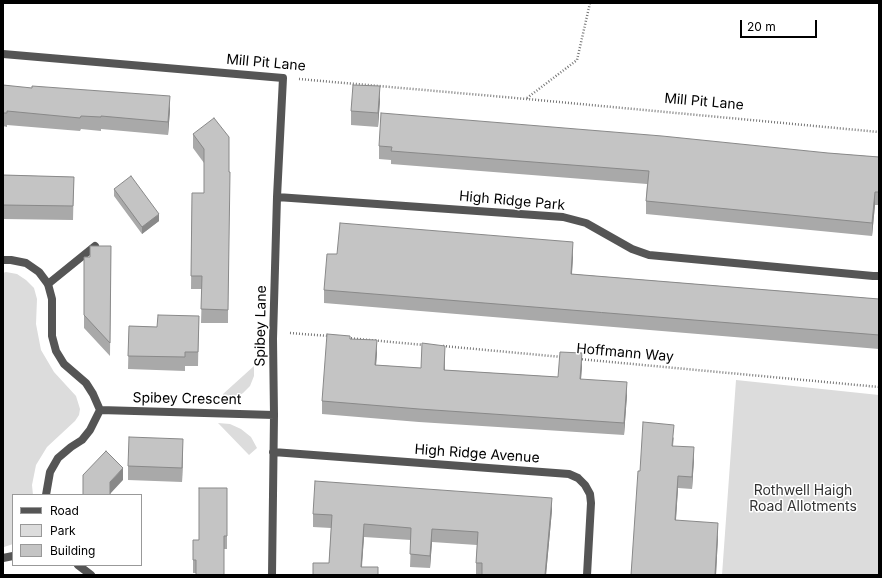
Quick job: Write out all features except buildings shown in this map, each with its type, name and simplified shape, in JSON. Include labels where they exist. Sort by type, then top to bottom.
[{"type":"street","name":"Mill Pit Lane","points":[[3,54],[283,78]]},
{"type":"street","name":"Spibey Lane","points":[[272,575],[274,332],[277,197],[283,78]]},
{"type":"street","name":"High Ridge Park","points":[[277,197],[563,217],[586,223],[632,249],[649,255],[879,276]]},
{"type":"street","points":[[48,284],[96,246]]},
{"type":"street","points":[[3,260],[26,263],[39,272],[48,284],[52,299],[52,336],[56,351],[64,364],[86,383],[100,410],[86,435],[58,458],[50,472],[46,494]]},
{"type":"street","name":"Spibey Crescent","points":[[100,410],[274,415]]},
{"type":"street","name":"High Ridge Avenue","points":[[273,452],[569,474],[578,478],[585,485],[590,494],[591,503],[587,575]]},
{"type":"street","points":[[79,566],[91,575]]},
{"type":"path","points":[[527,99],[577,60],[590,3]]},
{"type":"path","name":"Mill Pit Lane","points":[[283,78],[879,132]]},
{"type":"path","points":[[274,332],[330,336]]},
{"type":"path","points":[[346,337],[425,344]]},
{"type":"path","name":"Hoffmann Way","points":[[440,346],[567,357]]},
{"type":"path","name":"Hoffmann Way","points":[[575,358],[879,387]]},
{"type":"green space","points":[[6,272],[17,274],[34,288],[37,299],[36,324],[41,350],[54,372],[76,396],[80,409],[79,415],[75,421],[47,447],[36,465],[32,485],[33,494],[12,494],[12,544],[3,547],[3,273]]},
{"type":"green space","points":[[254,366],[254,376],[250,386],[235,398],[225,400],[223,394]]},
{"type":"green space","name":"Rothwell Haigh Road Allotments","points":[[736,380],[879,395],[879,575],[722,575]]},
{"type":"green space","points":[[218,423],[230,424],[241,429],[251,437],[257,448],[249,455]]}]
